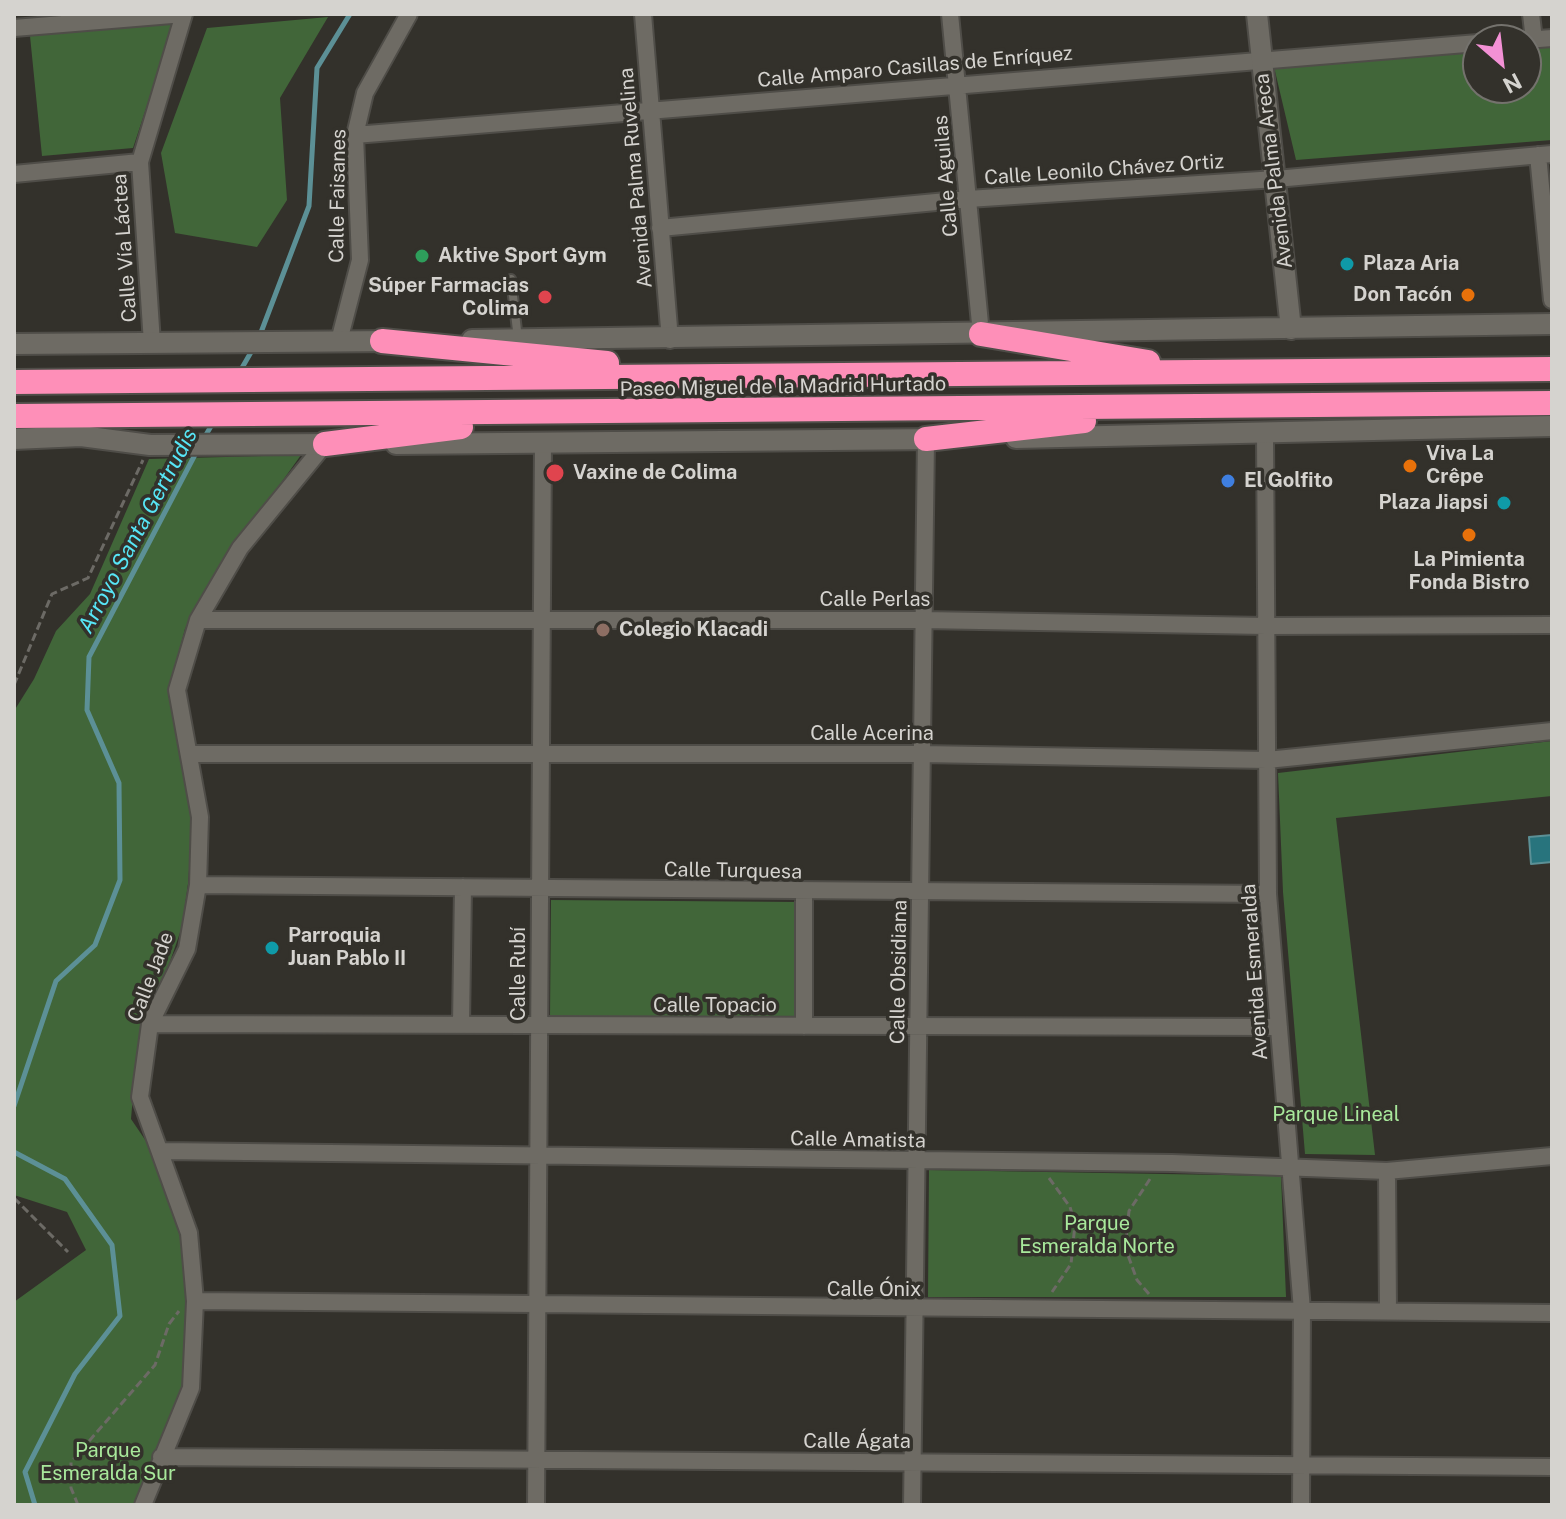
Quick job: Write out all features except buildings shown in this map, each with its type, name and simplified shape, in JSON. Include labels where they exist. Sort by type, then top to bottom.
[{"type":"highway","points":[[981,334],[1214,373]]},
{"type":"highway","points":[[382,341],[728,377]]},
{"type":"highway","name":"Paseo Miguel de la Madrid Hurtado","points":[[14,382],[1552,369]]},
{"type":"highway","name":"Paseo Miguel de la Madrid Hurtado","points":[[14,416],[551,414],[1552,403]]},
{"type":"highway","points":[[926,439],[1214,406]]},
{"type":"highway","points":[[325,444],[551,414]]},
{"type":"street","points":[[14,28],[184,14]]},
{"type":"street","name":"Calle Vía Láctea","points":[[152,343],[140,162],[184,14]]},
{"type":"street","name":"Calle Faisanes","points":[[339,341],[360,260],[355,135],[365,93],[409,14]]},
{"type":"street","name":"Avenida Palma Ruvelina","points":[[643,14],[670,340]]},
{"type":"street","name":"Calle Aguilas","points":[[950,14],[981,334]]},
{"type":"street","name":"Avenida Palma Areca","points":[[1257,14],[1291,329]]},
{"type":"street","name":"Calle Amparo Casillas de Enríquez","points":[[355,135],[1462,44]]},
{"type":"street","points":[[1545,154],[1552,300]]},
{"type":"street","name":"Calle Leonilo Chávez Ortiz","points":[[660,228],[968,199],[1276,179],[1545,154]]},
{"type":"street","points":[[14,174],[140,162]]},
{"type":"street","points":[[14,344],[670,340],[1552,324]]},
{"type":"street","points":[[14,439],[81,436],[150,445],[543,444],[1265,435],[1552,426]]},
{"type":"street","name":"Avenida Esmeralda","points":[[1265,435],[1268,894],[1302,1310],[1301,1505]]},
{"type":"street","name":"Calle Obsidiana","points":[[912,1505],[926,439]]},
{"type":"street","name":"Calle Jade","points":[[143,1505],[191,1388],[195,1301],[189,1233],[140,1097],[150,1024],[187,949],[198,885],[200,817],[177,690],[198,620],[240,548],[325,444]]},
{"type":"street","name":"Calle Rubí","points":[[536,1505],[543,444]]},
{"type":"street","name":"Calle Perlas","points":[[198,620],[923,620],[1266,626],[1552,625]]},
{"type":"street","name":"Calle Acerina","points":[[190,754],[922,754],[1267,760],[1552,731]]},
{"type":"street","name":"Calle Turquesa","points":[[198,885],[1268,894]]},
{"type":"street","points":[[461,1025],[463,887]]},
{"type":"street","points":[[804,892],[804,1026]]},
{"type":"street","name":"Calle Topacio","points":[[150,1024],[1279,1027]]},
{"type":"street","name":"Calle Amatista","points":[[162,1151],[1172,1163],[1387,1171],[1552,1156]]},
{"type":"street","points":[[1387,1171],[1388,1311]]},
{"type":"street","name":"Calle Ónix","points":[[195,1301],[537,1307],[1552,1313]]},
{"type":"street","name":"Calle Ágata","points":[[161,1457],[1552,1467]]},
{"type":"lane","points":[[511,279],[519,340]]},
{"type":"path","points":[[14,685],[52,594],[88,578],[150,445]]},
{"type":"path","points":[[1018,1162],[1052,1180],[1070,1207],[1075,1224],[1075,1248],[1063,1278],[1045,1297]]},
{"type":"path","points":[[1172,1163],[1142,1187],[1126,1223],[1125,1247],[1137,1280],[1158,1301],[1175,1311]]},
{"type":"path","points":[[14,1198],[68,1252]]},
{"type":"path","points":[[1075,1224],[1126,1223]]},
{"type":"path","points":[[1075,1248],[1125,1247]]},
{"type":"path","points":[[78,1505],[71,1488],[71,1462],[155,1365],[169,1324],[178,1312],[195,1301]]},
{"type":"green space","points":[[328,17],[280,98],[287,200],[257,247],[175,233],[161,153],[207,28]]},
{"type":"green space","points":[[175,21],[133,148],[42,156],[30,36]]},
{"type":"green space","points":[[1552,45],[1552,140],[1296,160],[1274,67],[1462,52],[1462,104],[1542,104],[1542,46]]},
{"type":"green space","name":"Parque Esmeralda Sur","points":[[301,455],[211,581],[185,629],[168,693],[186,777],[192,830],[188,884],[182,927],[136,1060],[131,1119],[148,1144],[180,1236],[188,1302],[184,1384],[133,1505],[14,1505],[14,1302],[86,1250],[67,1212],[14,1195],[14,711],[34,679],[56,631],[90,594],[149,459]]},
{"type":"green space","name":"Parque Lineal","points":[[1552,741],[1552,796],[1336,818],[1375,1155],[1305,1154],[1283,892],[1278,773]]},
{"type":"green space","points":[[551,900],[796,902],[794,1017],[550,1016]]},
{"type":"green space","name":"Parque Esmeralda Norte","points":[[929,1170],[1281,1176],[1286,1297],[928,1297]]},
{"type":"water","points":[[1552,835],[1552,862],[1531,864],[1529,837]]},
{"type":"waterway","name":"Arroyo Santa Gertrudis","points":[[260,335],[309,206],[317,68],[350,14]]},
{"type":"waterway","name":"Arroyo Santa Gertrudis","points":[[239,373],[254,347]]},
{"type":"waterway","name":"Arroyo Santa Gertrudis","points":[[203,440],[214,421]]},
{"type":"waterway","name":"Arroyo Santa Gertrudis","points":[[14,1106],[56,981],[95,945],[120,880],[119,783],[87,710],[89,657],[198,449]]},
{"type":"waterway","name":"Arroyo Santa Gertrudis","points":[[14,1152],[65,1179],[112,1245],[120,1316],[75,1374],[25,1472],[35,1505]]},
{"type":"place","name":"Aktive Sport Gym","points":[[422,256]]},
{"type":"place","name":"Plaza Aria","points":[[1347,264]]},
{"type":"place","name":"Don Tacón","points":[[1468,295]]},
{"type":"place","name":"Súper Farmacias Colima","points":[[545,297]]},
{"type":"place","name":"Viva La Crêpe","points":[[1410,466]]},
{"type":"place","name":"Vaxine de Colima","points":[[555,473]]},
{"type":"place","name":"El Golfito","points":[[1228,481]]},
{"type":"place","name":"Plaza Jiapsi","points":[[1504,503]]},
{"type":"place","name":"La Pimienta Fonda Bistro","points":[[1469,535]]},
{"type":"place","name":"Colegio Klacadi","points":[[603,630]]},
{"type":"place","name":"Parroquia Juan Pablo II","points":[[272,948]]}]
